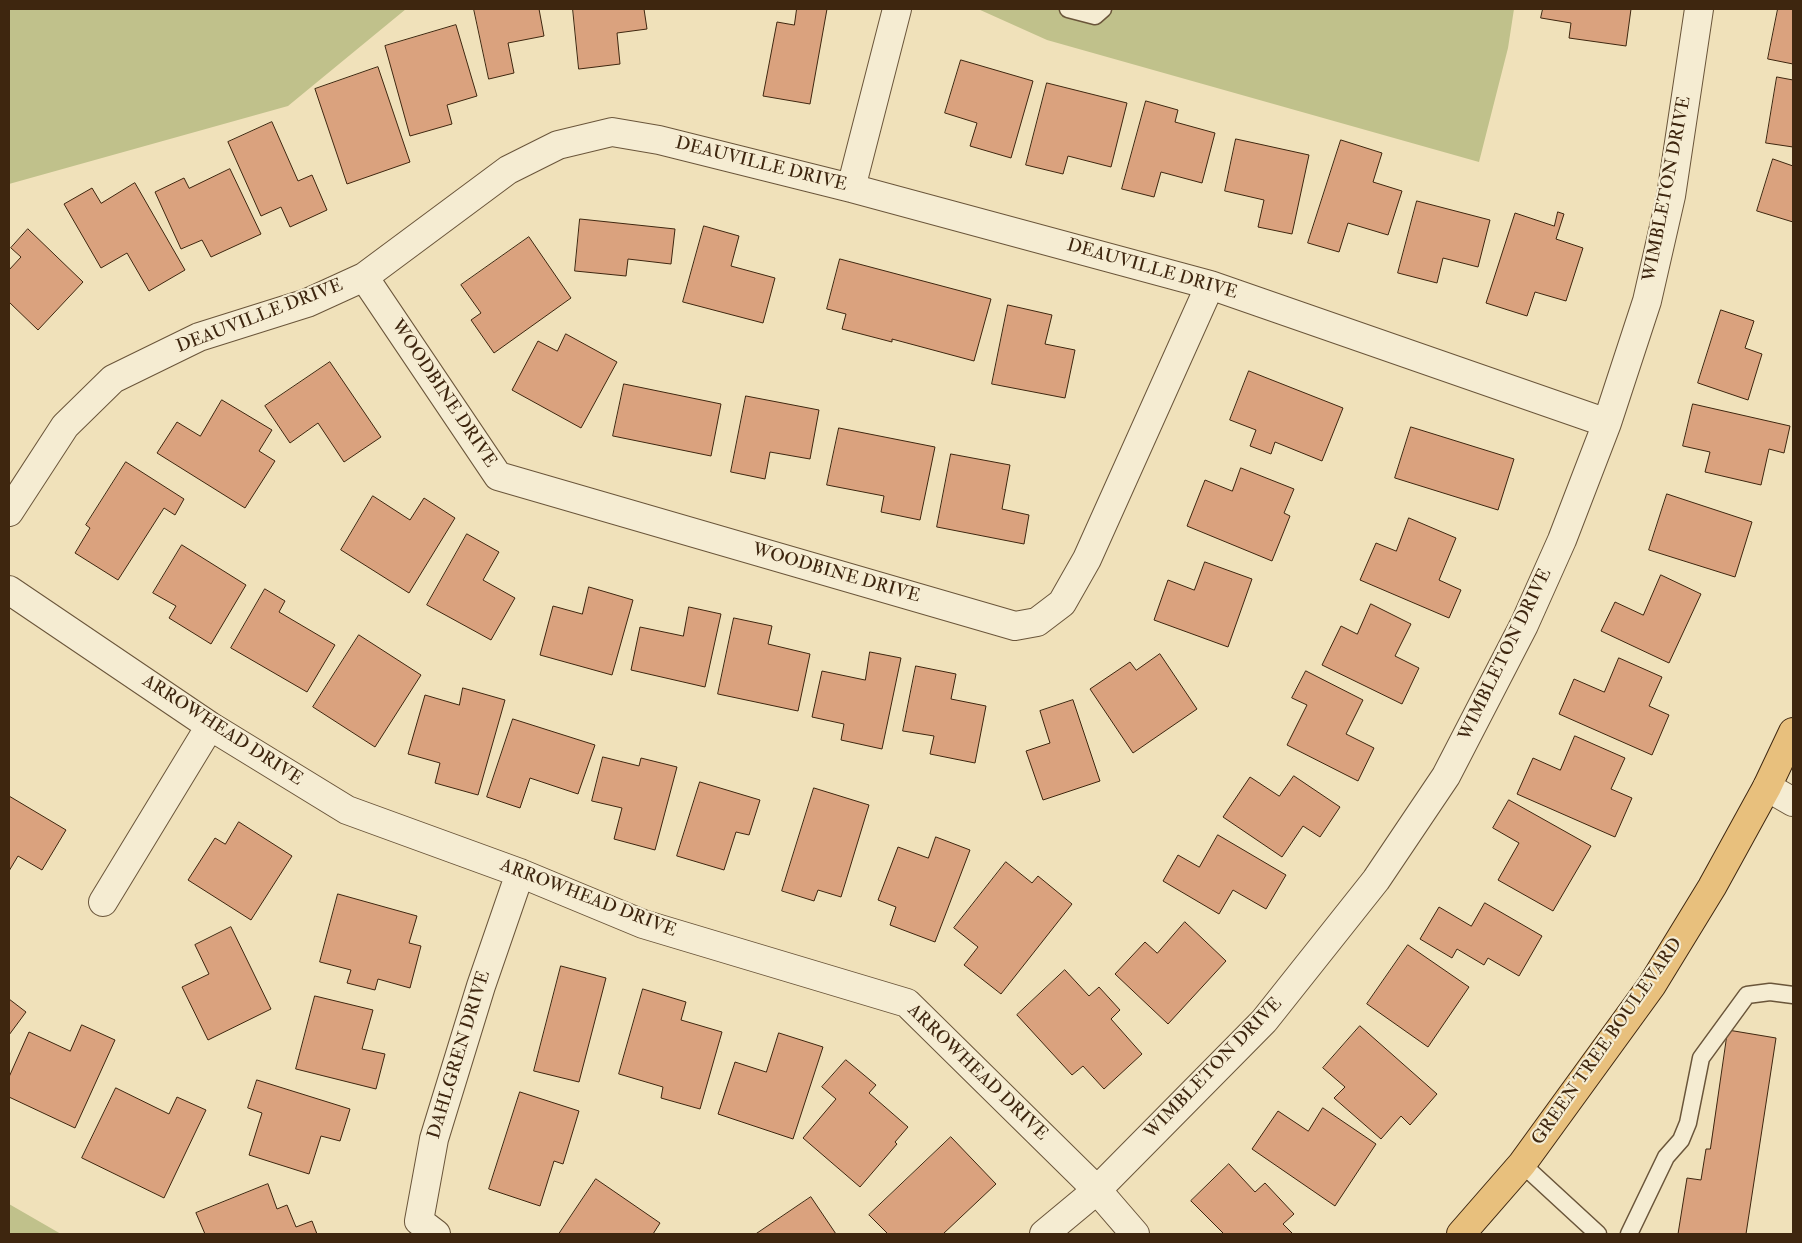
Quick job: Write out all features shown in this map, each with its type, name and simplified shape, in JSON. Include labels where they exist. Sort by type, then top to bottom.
[{"type":"main road","name":"GREEN TREE BOULEVARD","points":[[1461,1234],[1522,1164],[1652,985],[1712,887],[1767,787],[1793,732]]},
{"type":"street","points":[[851,188],[898,9]]},
{"type":"street","name":"WIMBLETON DRIVE","points":[[1097,1190],[1264,1021],[1376,880],[1446,776],[1528,617],[1562,540],[1607,423],[1647,301],[1669,206],[1699,9]]},
{"type":"street","name":"DEAUVILLE DRIVE","points":[[9,512],[65,426],[113,379],[199,337],[307,303],[364,276],[508,170],[558,145],[612,132],[659,140],[851,188],[1210,285],[1607,423]]},
{"type":"street","name":"WOODBINE DRIVE","points":[[364,276],[498,476],[1016,626],[1037,622],[1062,603],[1087,559],[1210,285]]},
{"type":"street","name":"ARROWHEAD DRIVE","points":[[9,590],[210,726],[347,810],[520,873],[643,924],[907,1003],[1097,1190],[1135,1234]]},
{"type":"street","points":[[103,902],[210,726]]},
{"type":"street","points":[[1767,787],[1793,802]]},
{"type":"street","name":"DAHLGREN DRIVE","points":[[436,1234],[419,1221],[434,1139],[481,986],[520,873]]},
{"type":"street","points":[[1044,1234],[1097,1190]]},
{"type":"lane","points":[[1068,9],[1095,16],[1103,9]]},
{"type":"lane","points":[[1629,1234],[1666,1157],[1681,1140],[1688,1123],[1701,1058],[1748,995],[1770,992],[1793,995]]},
{"type":"lane","points":[[1522,1164],[1598,1234]]},
{"type":"green space","points":[[9,9],[406,9],[288,106],[9,184]]},
{"type":"green space","points":[[978,9],[1514,9],[1508,48],[1479,162],[1047,40]]},
{"type":"green space","points":[[9,1204],[61,1234],[9,1234]]},
{"type":"building","points":[[474,9],[539,9],[544,36],[508,43],[514,73],[489,79]]},
{"type":"building","points":[[573,9],[644,9],[647,29],[617,33],[620,64],[579,69]]},
{"type":"building","points":[[797,9],[827,9],[810,104],[763,96],[777,22],[794,25]]},
{"type":"building","points":[[1543,9],[1631,9],[1626,46],[1569,38],[1571,23],[1541,18]]},
{"type":"building","points":[[1778,9],[1793,9],[1793,64],[1768,59]]},
{"type":"building","points":[[456,25],[477,96],[447,105],[452,124],[410,136],[385,46]]},
{"type":"building","points":[[961,60],[1033,81],[1011,158],[970,146],[977,123],[945,113]]},
{"type":"building","points":[[378,67],[410,162],[347,184],[315,89]]},
{"type":"building","points":[[1777,77],[1793,80],[1793,147],[1766,143]]},
{"type":"building","points":[[1047,83],[1127,103],[1111,167],[1068,156],[1063,174],[1026,165]]},
{"type":"building","points":[[1146,101],[1178,110],[1175,122],[1215,133],[1202,183],[1161,172],[1154,197],[1122,189]]},
{"type":"building","points":[[272,122],[298,181],[312,175],[327,210],[290,227],[281,207],[261,216],[228,142]]},
{"type":"building","points":[[1236,139],[1309,155],[1292,234],[1258,227],[1264,200],[1225,191]]},
{"type":"building","points":[[1341,140],[1382,153],[1373,182],[1402,191],[1388,235],[1348,223],[1339,252],[1308,243]]},
{"type":"building","points":[[1773,159],[1793,166],[1793,222],[1757,211]]},
{"type":"building","points":[[230,169],[261,234],[211,257],[202,240],[181,249],[155,192],[184,178],[189,188]]},
{"type":"building","points":[[135,183],[185,270],[149,291],[127,253],[101,268],[64,204],[92,188],[101,203]]},
{"type":"building","points":[[1417,201],[1490,220],[1478,267],[1443,258],[1437,283],[1398,273]]},
{"type":"building","points":[[1558,212],[1564,214],[1556,239],[1583,248],[1566,301],[1535,292],[1527,316],[1486,303],[1515,213],[1554,226]]},
{"type":"building","points":[[580,219],[675,229],[671,264],[628,259],[626,276],[575,271]]},
{"type":"building","points":[[704,226],[739,236],[731,266],[775,278],[763,323],[683,302]]},
{"type":"building","points":[[28,229],[83,282],[38,330],[9,302],[9,270],[21,257],[11,248]]},
{"type":"building","points":[[529,237],[571,298],[494,353],[471,320],[481,313],[461,285]]},
{"type":"building","points":[[840,259],[991,299],[974,361],[892,339],[892,342],[842,329],[846,314],[827,309]]},
{"type":"building","points":[[1008,305],[1052,315],[1045,344],[1075,350],[1065,398],[992,384]]},
{"type":"building","points":[[1721,310],[1754,321],[1745,348],[1762,354],[1748,400],[1698,383]]},
{"type":"building","points":[[566,334],[617,362],[581,428],[512,390],[538,341],[557,351]]},
{"type":"building","points":[[330,362],[381,437],[344,462],[318,423],[290,443],[265,406]]},
{"type":"building","points":[[1249,371],[1343,408],[1322,461],[1275,442],[1271,454],[1250,446],[1256,430],[1230,420]]},
{"type":"building","points":[[624,384],[721,404],[711,456],[613,436]]},
{"type":"building","points":[[746,396],[819,410],[810,459],[770,452],[765,479],[731,472]]},
{"type":"building","points":[[222,400],[272,430],[259,451],[275,461],[245,508],[157,453],[177,422],[200,436]]},
{"type":"building","points":[[1693,404],[1790,426],[1784,453],[1769,449],[1761,485],[1705,472],[1710,452],[1683,446]]},
{"type":"building","points":[[1411,427],[1514,459],[1498,510],[1395,478]]},
{"type":"building","points":[[839,428],[935,447],[920,520],[881,512],[884,496],[827,485]]},
{"type":"building","points":[[951,454],[1010,465],[1002,509],[1029,515],[1024,544],[937,527]]},
{"type":"building","points":[[126,462],[184,499],[175,515],[164,508],[118,580],[75,553],[90,528],[86,525]]},
{"type":"building","points":[[1241,468],[1294,489],[1284,513],[1290,516],[1272,561],[1187,526],[1205,480],[1232,491]]},
{"type":"building","points":[[1667,494],[1752,522],[1735,577],[1649,550]]},
{"type":"building","points":[[373,496],[410,520],[424,498],[455,518],[409,593],[341,550]]},
{"type":"building","points":[[1409,518],[1456,538],[1439,580],[1461,590],[1449,618],[1360,580],[1376,543],[1396,551]]},
{"type":"building","points":[[467,534],[499,552],[483,580],[515,598],[491,640],[427,605]]},
{"type":"building","points":[[182,545],[246,585],[211,644],[169,618],[176,606],[153,593]]},
{"type":"building","points":[[1205,562],[1252,579],[1228,647],[1154,620],[1168,580],[1194,590]]},
{"type":"building","points":[[1661,575],[1701,594],[1669,663],[1601,631],[1615,602],[1643,615]]},
{"type":"building","points":[[589,587],[633,600],[612,675],[540,655],[553,606],[582,614]]},
{"type":"building","points":[[265,589],[285,601],[279,612],[335,645],[307,692],[231,648]]},
{"type":"building","points":[[1371,604],[1411,624],[1395,656],[1419,668],[1402,704],[1322,665],[1341,626],[1357,634]]},
{"type":"building","points":[[689,607],[721,614],[705,687],[631,670],[640,627],[683,636]]},
{"type":"building","points":[[734,618],[772,626],[768,644],[810,654],[798,711],[718,694]]},
{"type":"building","points":[[359,635],[421,675],[375,747],[313,707]]},
{"type":"building","points":[[870,652],[901,658],[882,749],[841,740],[844,724],[812,717],[822,671],[865,680]]},
{"type":"building","points":[[1160,654],[1197,709],[1133,753],[1090,689],[1130,662],[1136,670]]},
{"type":"building","points":[[1619,658],[1662,677],[1649,706],[1669,715],[1652,755],[1559,714],[1574,679],[1604,692]]},
{"type":"building","points":[[916,666],[956,674],[951,699],[986,706],[975,763],[930,754],[934,736],[903,731]]},
{"type":"building","points":[[1306,671],[1363,700],[1346,734],[1374,748],[1358,781],[1287,745],[1307,705],[1292,698]]},
{"type":"building","points":[[463,688],[505,700],[478,795],[435,783],[440,763],[408,754],[425,695],[459,705]]},
{"type":"building","points":[[1073,700],[1100,781],[1043,800],[1026,751],[1050,743],[1040,711]]},
{"type":"building","points":[[513,719],[595,745],[578,794],[530,778],[520,808],[487,797]]},
{"type":"building","points":[[1575,736],[1625,758],[1611,789],[1632,798],[1615,837],[1517,794],[1533,758],[1560,770]]},
{"type":"building","points":[[603,757],[639,766],[641,758],[677,767],[655,850],[614,839],[622,808],[592,801]]},
{"type":"building","points":[[1294,776],[1340,807],[1320,837],[1303,826],[1282,857],[1223,817],[1250,777],[1279,796]]},
{"type":"building","points":[[700,782],[760,800],[749,835],[736,832],[724,870],[677,856]]},
{"type":"building","points":[[814,788],[869,805],[841,897],[818,890],[814,901],[782,891]]},
{"type":"building","points":[[9,796],[66,830],[42,870],[18,856],[9,871]]},
{"type":"building","points":[[1509,800],[1591,846],[1553,911],[1498,880],[1519,843],[1493,828]]},
{"type":"building","points":[[239,822],[292,856],[251,920],[188,880],[215,838],[225,844]]},
{"type":"building","points":[[1218,835],[1286,875],[1266,909],[1233,890],[1219,914],[1163,881],[1178,855],[1199,867]]},
{"type":"building","points":[[936,837],[970,850],[935,942],[890,925],[896,907],[878,900],[898,847],[928,858]]},
{"type":"building","points":[[1006,862],[1032,883],[1038,876],[1072,904],[1001,994],[964,965],[978,947],[954,928]]},
{"type":"building","points":[[338,894],[417,916],[409,943],[421,946],[410,988],[378,979],[375,990],[347,983],[351,970],[320,962]]},
{"type":"building","points":[[1485,903],[1542,936],[1519,976],[1488,958],[1484,965],[1457,949],[1452,958],[1420,939],[1439,907],[1471,926]]},
{"type":"building","points":[[1185,922],[1226,961],[1168,1024],[1115,974],[1145,942],[1157,953]]},
{"type":"building","points":[[231,927],[271,1009],[208,1040],[182,987],[209,974],[195,945]]},
{"type":"building","points":[[1408,945],[1469,987],[1428,1047],[1367,1004]]},
{"type":"building","points":[[561,966],[606,978],[579,1082],[534,1071]]},
{"type":"building","points":[[1065,970],[1089,996],[1099,987],[1120,1010],[1111,1019],[1142,1054],[1104,1089],[1083,1066],[1072,1075],[1017,1015]]},
{"type":"building","points":[[643,989],[686,1002],[681,1020],[722,1032],[700,1109],[661,1098],[663,1087],[619,1074]]},
{"type":"building","points":[[315,996],[373,1010],[362,1049],[385,1054],[376,1089],[296,1069]]},
{"type":"building","points":[[9,999],[26,1012],[9,1035]]},
{"type":"building","points":[[82,1025],[115,1040],[75,1128],[9,1097],[9,1077],[29,1032],[70,1051]]},
{"type":"building","points":[[1360,1026],[1437,1094],[1410,1125],[1401,1116],[1381,1139],[1334,1098],[1345,1087],[1323,1068]]},
{"type":"building","points":[[1728,1030],[1776,1038],[1746,1234],[1678,1234],[1687,1178],[1701,1180],[1706,1149],[1710,1149]]},
{"type":"building","points":[[779,1033],[823,1047],[793,1139],[718,1114],[735,1062],[766,1072]]},
{"type":"building","points":[[846,1060],[876,1085],[869,1093],[908,1127],[895,1142],[897,1144],[860,1187],[803,1138],[836,1099],[822,1087]]},
{"type":"building","points":[[257,1080],[350,1109],[340,1141],[321,1136],[309,1174],[249,1155],[262,1113],[248,1108]]},
{"type":"building","points":[[116,1088],[169,1114],[177,1097],[206,1110],[164,1198],[82,1158]]},
{"type":"building","points":[[520,1092],[579,1111],[563,1164],[554,1161],[540,1206],[489,1189]]},
{"type":"building","points":[[1323,1108],[1376,1144],[1335,1206],[1252,1149],[1278,1111],[1308,1131]]},
{"type":"building","points":[[951,1137],[996,1184],[943,1234],[888,1234],[869,1215]]},
{"type":"building","points":[[1229,1164],[1255,1192],[1265,1183],[1294,1214],[1283,1224],[1293,1234],[1224,1234],[1191,1201]]},
{"type":"building","points":[[596,1179],[660,1223],[653,1234],[559,1234]]},
{"type":"building","points":[[268,1184],[277,1209],[287,1205],[296,1227],[312,1221],[317,1234],[205,1234],[196,1213]]},
{"type":"building","points":[[811,1197],[836,1234],[756,1234]]}]
